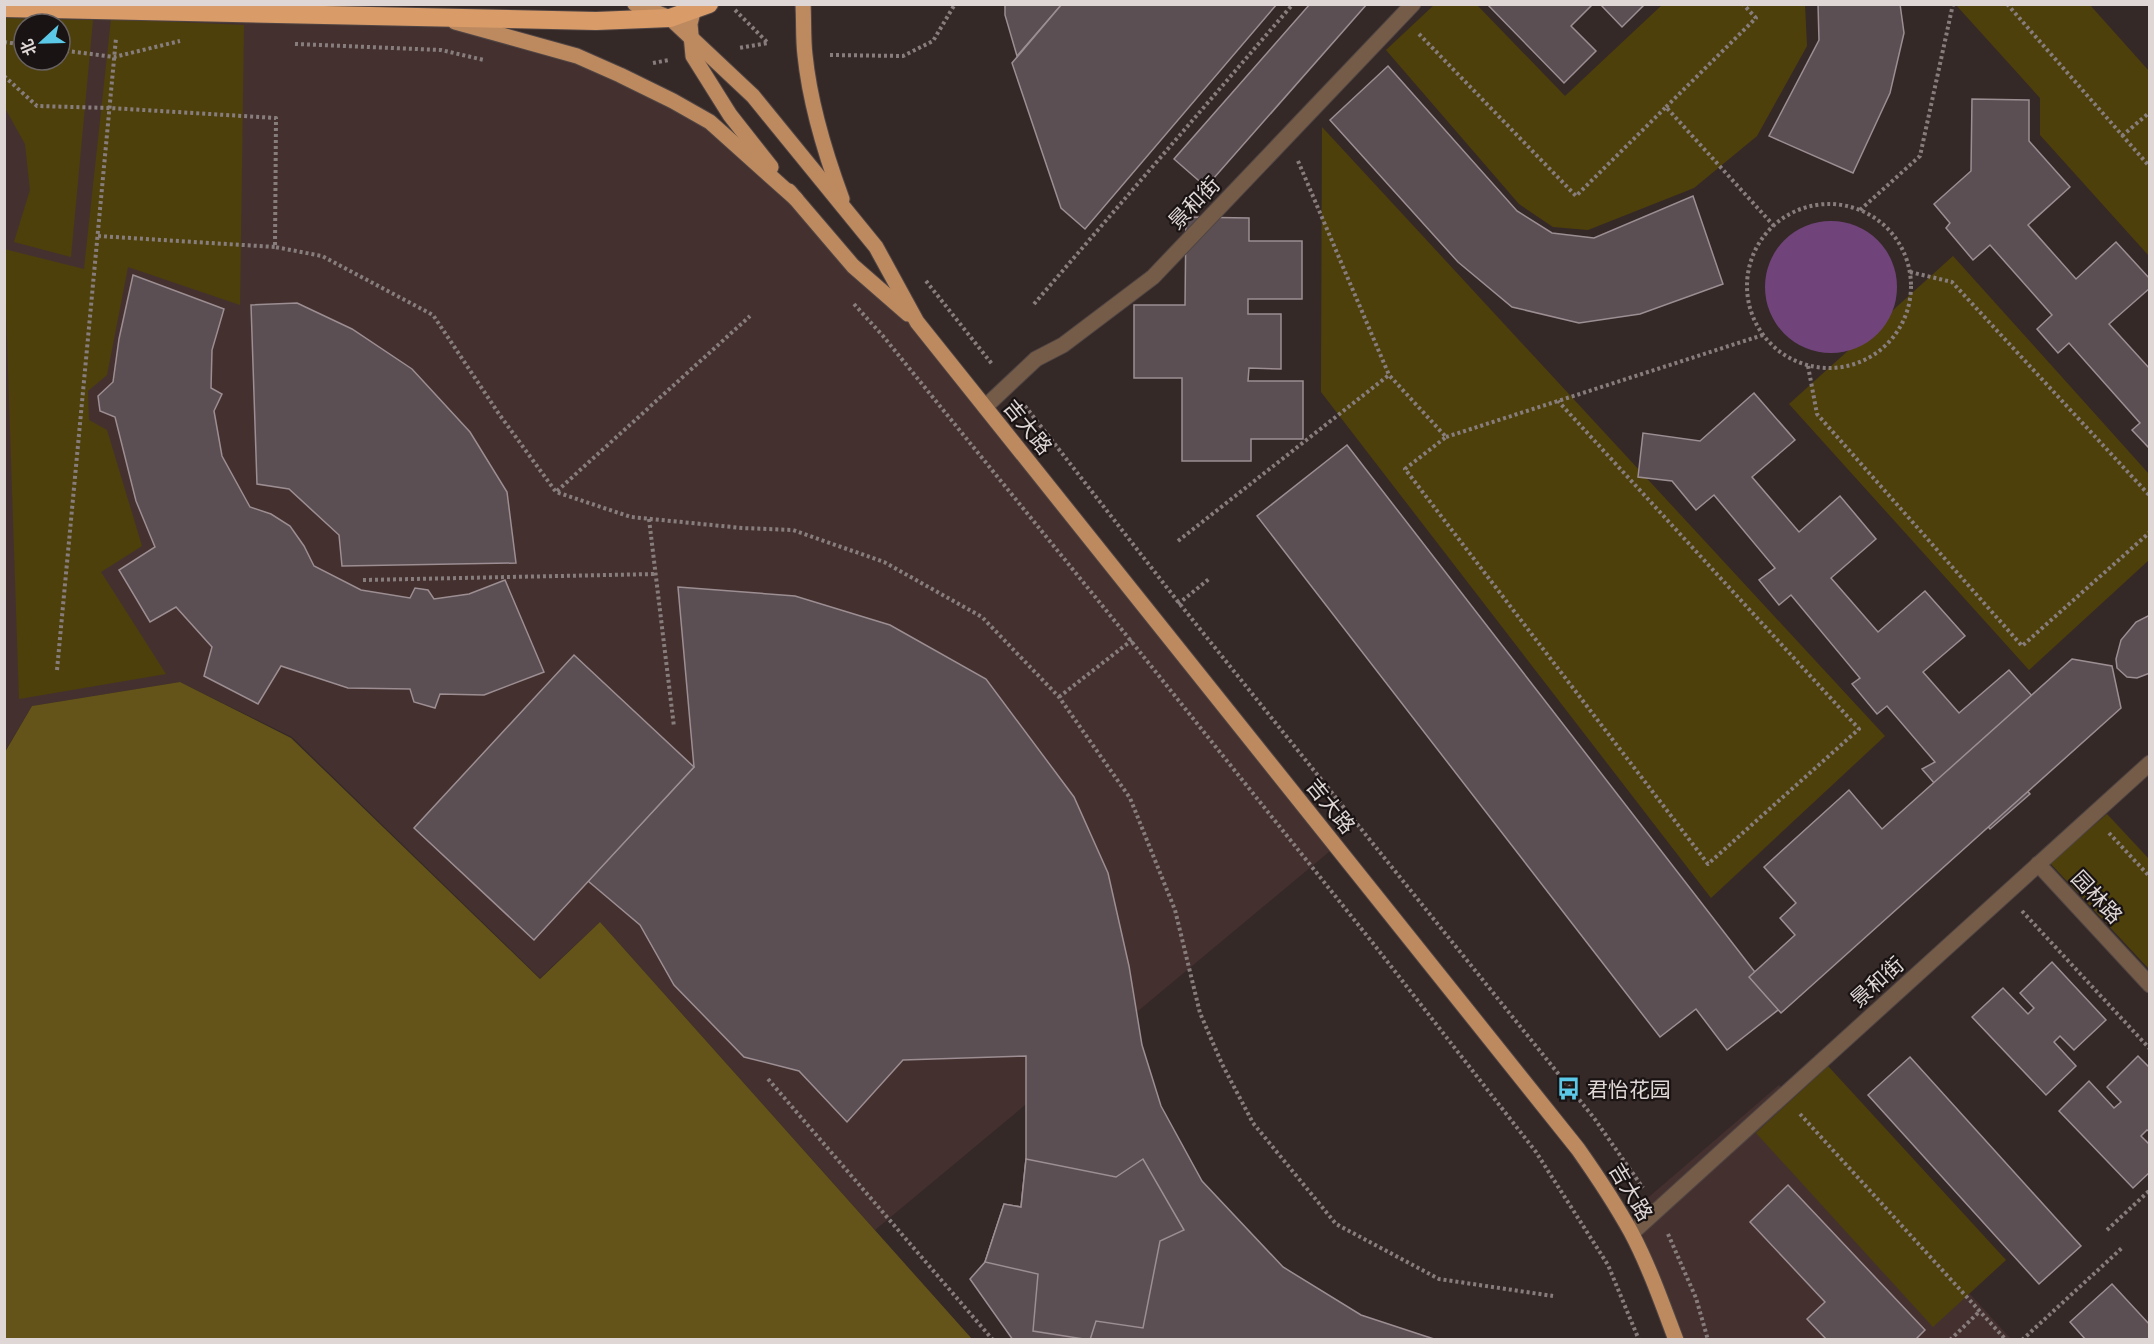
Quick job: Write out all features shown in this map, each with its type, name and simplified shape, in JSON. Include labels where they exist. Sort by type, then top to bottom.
[{"type":"highway","points":[[4,8],[434,16],[573,21],[670,18],[698,7]]},
{"type":"main road","points":[[635,4],[670,18]]},
{"type":"main road","points":[[803,4],[805,55],[814,110],[828,161],[846,210]]},
{"type":"main road","points":[[698,7],[690,24],[693,56],[730,115],[796,199]]},
{"type":"main road","points":[[434,16],[577,56],[662,95],[710,122],[796,199]]},
{"type":"main road","name":"吉大路","points":[[670,18],[753,96],[846,210],[876,248],[917,322],[1578,1149],[1606,1189],[1632,1233],[1676,1340]]},
{"type":"main road","name":"吉大路","points":[[796,199],[853,266],[917,322]]},
{"type":"street","name":"景和街","points":[[985,407],[1036,359],[1063,345],[1153,276],[1413,4]]},
{"type":"street","name":"景和街","points":[[1632,1233],[2150,763]]},
{"type":"street","name":"园林路","points":[[2038,864],[2150,985]]},
{"type":"path","points":[[768,43],[805,55],[903,56],[933,40],[956,4]]},
{"type":"path","points":[[1034,304],[1293,4]]},
{"type":"path","points":[[1402,16],[1576,196],[1756,18],[1743,4]]},
{"type":"path","points":[[1860,210],[1920,156],[1953,4]]},
{"type":"path","points":[[2007,4],[2150,166]]},
{"type":"path","points":[[57,670],[119,10]]},
{"type":"path","points":[[72,52],[114,57],[185,40]]},
{"type":"path","points":[[284,44],[441,50],[491,61]]},
{"type":"path","points":[[4,76],[37,106],[276,118],[275,247]]},
{"type":"path","points":[[1666,107],[1774,226]]},
{"type":"path","points":[[2122,136],[2150,112]]},
{"type":"path","points":[[1287,136],[1389,375],[1446,437]]},
{"type":"path","points":[[1834,204],[1860,210],[1884,225],[1901,246],[1910,272],[1910,300],[1901,326],[1884,348],[1862,362],[1835,369],[1808,366],[1783,355],[1763,335],[1751,312],[1747,286],[1751,260],[1763,236],[1783,218],[1807,207],[1834,204]]},
{"type":"path","points":[[98,237],[275,247],[322,256],[433,315],[556,492],[631,517],[742,528],[793,530],[884,562],[982,617],[1059,697],[1130,798],[1175,910],[1200,1013],[1222,1064],[1253,1123],[1336,1224],[1439,1279],[1553,1296]]},
{"type":"path","points":[[1910,272],[1952,282],[2150,496]]},
{"type":"path","points":[[923,277],[1179,603],[1594,1118],[1658,1210],[1696,1298],[1708,1340]]},
{"type":"path","points":[[852,302],[890,345],[1131,641],[1372,942],[1536,1152],[1608,1265],[1639,1340]]},
{"type":"path","points":[[556,492],[750,316]]},
{"type":"path","points":[[1558,401],[1859,729],[1708,864],[1405,469],[1446,437],[1763,335]]},
{"type":"path","points":[[1808,366],[1816,414],[2022,646],[2150,532]]},
{"type":"path","points":[[1178,541],[1389,375]]},
{"type":"path","points":[[650,519],[674,727]]},
{"type":"path","points":[[363,580],[656,574]]},
{"type":"path","points":[[2092,815],[2150,877]]},
{"type":"path","points":[[2006,894],[2150,1049]]},
{"type":"path","points":[[768,1079],[993,1340]]},
{"type":"path","points":[[1783,1096],[2006,1340]]},
{"type":"path","points":[[2107,1230],[2150,1190]]},
{"type":"path","points":[[2022,1340],[2123,1247]]},
{"type":"path","points":[[1950,1340],[1980,1311]]},
{"type":"shaded area","points":[[1434,5],[1477,5],[1565,96],[1662,5],[1805,5],[1807,46],[1757,136],[1694,188],[1588,230],[1553,227],[1519,204],[1386,50]]},
{"type":"shaded area","points":[[1956,5],[2090,5],[2149,71],[2149,256],[2040,135],[2040,98]]},
{"type":"shaded area","points":[[5,8],[434,17],[576,57],[710,122],[917,322],[1336,846],[875,1230],[600,922],[540,978],[292,737],[180,682],[32,706],[5,751]]},
{"type":"shaded area","points":[[4,18],[12,18],[12,72],[72,72],[72,20],[93,20],[71,257],[14,242],[30,190],[25,144],[5,108]]},
{"type":"shaded area","points":[[111,19],[244,25],[240,305],[128,267],[107,375],[88,391],[89,420],[107,430],[142,546],[101,572],[166,674],[19,699],[4,249],[84,269]]},
{"type":"shaded area","points":[[1322,127],[1885,736],[1711,898],[1321,392]]},
{"type":"shaded area","points":[[1831,221],[1856,226],[1877,241],[1892,262],[1897,287],[1892,312],[1877,333],[1856,348],[1831,353],[1806,348],[1785,333],[1770,312],[1765,287],[1770,262],[1785,241],[1806,226]]},
{"type":"shaded area","points":[[1953,256],[2149,474],[2149,560],[2029,670],[1789,404]]},
{"type":"shaded area","points":[[180,682],[291,738],[540,979],[600,922],[972,1339],[5,1339],[5,752],[32,706]]},
{"type":"shaded area","points":[[2107,814],[2149,859],[2149,969],[2050,863]]},
{"type":"shaded area","points":[[1828,1066],[2006,1260],[1933,1327],[1756,1133]]},
{"type":"shaded area","points":[[1779,1085],[2011,1339],[1674,1339],[1635,1209]]},
{"type":"building","points":[[1005,4],[1062,4],[1017,56],[1005,15]]},
{"type":"building","points":[[1062,4],[1277,4],[1085,229],[1061,208],[1012,63]]},
{"type":"building","points":[[1310,4],[1367,4],[1206,187],[1174,159]]},
{"type":"building","points":[[1487,4],[1593,4],[1571,26],[1596,51],[1564,83]]},
{"type":"building","points":[[1600,4],[1645,4],[1622,27]]},
{"type":"building","points":[[1818,4],[1900,4],[1904,33],[1890,93],[1853,173],[1769,136],[1819,40]]},
{"type":"building","points":[[1388,66],[1517,211],[1552,233],[1594,238],[1693,196],[1723,284],[1640,314],[1579,323],[1512,307],[1458,262],[1330,120]]},
{"type":"building","points":[[1972,99],[2029,100],[2029,141],[2070,187],[2028,225],[2076,279],[2116,242],[2150,279],[2150,288],[2109,324],[2150,369],[2150,449],[2132,430],[2140,423],[2069,343],[2058,353],[2037,329],[2052,315],[1990,245],[1973,260],[1946,228],[1950,223],[1934,204],[1971,171]]},
{"type":"building","points":[[1186,217],[1249,218],[1249,241],[1302,241],[1302,299],[1248,299],[1248,314],[1281,314],[1281,369],[1249,368],[1248,381],[1303,381],[1303,439],[1251,439],[1251,461],[1182,461],[1182,378],[1134,378],[1134,305],[1185,305]]},
{"type":"building","points":[[133,275],[224,309],[212,350],[211,388],[222,394],[214,411],[222,456],[250,507],[271,514],[290,526],[314,566],[361,590],[410,598],[415,588],[428,590],[434,599],[469,594],[505,580],[544,672],[484,695],[440,694],[435,708],[414,702],[410,689],[348,688],[281,666],[258,704],[204,676],[212,647],[176,607],[150,622],[119,570],[155,547],[136,501],[115,417],[100,411],[98,396],[113,382],[119,339]]},
{"type":"building","points":[[297,303],[352,329],[412,369],[470,432],[507,492],[516,563],[342,566],[339,535],[289,489],[257,484],[251,305]]},
{"type":"building","points":[[1754,393],[1795,440],[1752,477],[1799,532],[1840,496],[1876,539],[1831,578],[1878,632],[1925,591],[1965,636],[1923,672],[1959,713],[2009,670],[2057,724],[2007,768],[2030,794],[1990,829],[1963,798],[1954,806],[1922,769],[1935,762],[1887,706],[1877,714],[1852,684],[1860,678],[1791,595],[1779,605],[1759,580],[1775,568],[1714,495],[1696,510],[1672,481],[1638,477],[1643,433],[1700,441]]},
{"type":"building","points":[[1347,445],[1782,1007],[1727,1050],[1696,1009],[1660,1037],[1257,516]]},
{"type":"building","points":[[678,587],[795,596],[890,625],[986,679],[1074,797],[1108,873],[1129,966],[1142,1045],[1161,1106],[1202,1181],[1283,1267],[1361,1315],[1437,1340],[1013,1340],[970,1279],[985,1262],[1004,1204],[1021,1207],[1026,1159],[1026,1056],[903,1060],[847,1122],[799,1071],[744,1057],[674,985],[640,925],[588,881],[694,767]]},
{"type":"building","points":[[2150,615],[2150,673],[2137,678],[2127,677],[2117,668],[2116,659],[2121,640],[2136,622]]},
{"type":"building","points":[[574,655],[694,767],[534,940],[414,828]]},
{"type":"building","points":[[2072,659],[2112,666],[2121,708],[1781,1013],[1749,977],[1795,935],[1780,918],[1796,903],[1764,867],[1849,790],[1882,829]]},
{"type":"building","points":[[2052,962],[2106,1020],[2074,1050],[2060,1036],[2054,1042],[2076,1066],[2046,1095],[1972,1017],[2003,988],[2028,1014],[2034,1008],[2020,993]]},
{"type":"building","points":[[2138,1056],[2150,1068],[2150,1132],[2147,1130],[2141,1136],[2150,1145],[2150,1172],[2133,1188],[2059,1111],[2089,1081],[2114,1108],[2121,1102],[2107,1087]]},
{"type":"building","points":[[1910,1057],[2081,1246],[2039,1284],[1868,1095]]},
{"type":"building","points":[[1026,1159],[1116,1177],[1143,1159],[1184,1230],[1160,1241],[1143,1328],[1096,1321],[1090,1340],[1033,1331],[1038,1274],[985,1262],[1004,1204],[1021,1207]]},
{"type":"building","points":[[1788,1185],[1925,1330],[1915,1340],[1827,1340],[1807,1319],[1825,1302],[1750,1222]]},
{"type":"building","points":[[2112,1284],[2150,1325],[2150,1340],[2086,1340],[2070,1322]]},
{"type":"place","name":"君怡花园","points":[[1569,1089]]}]
